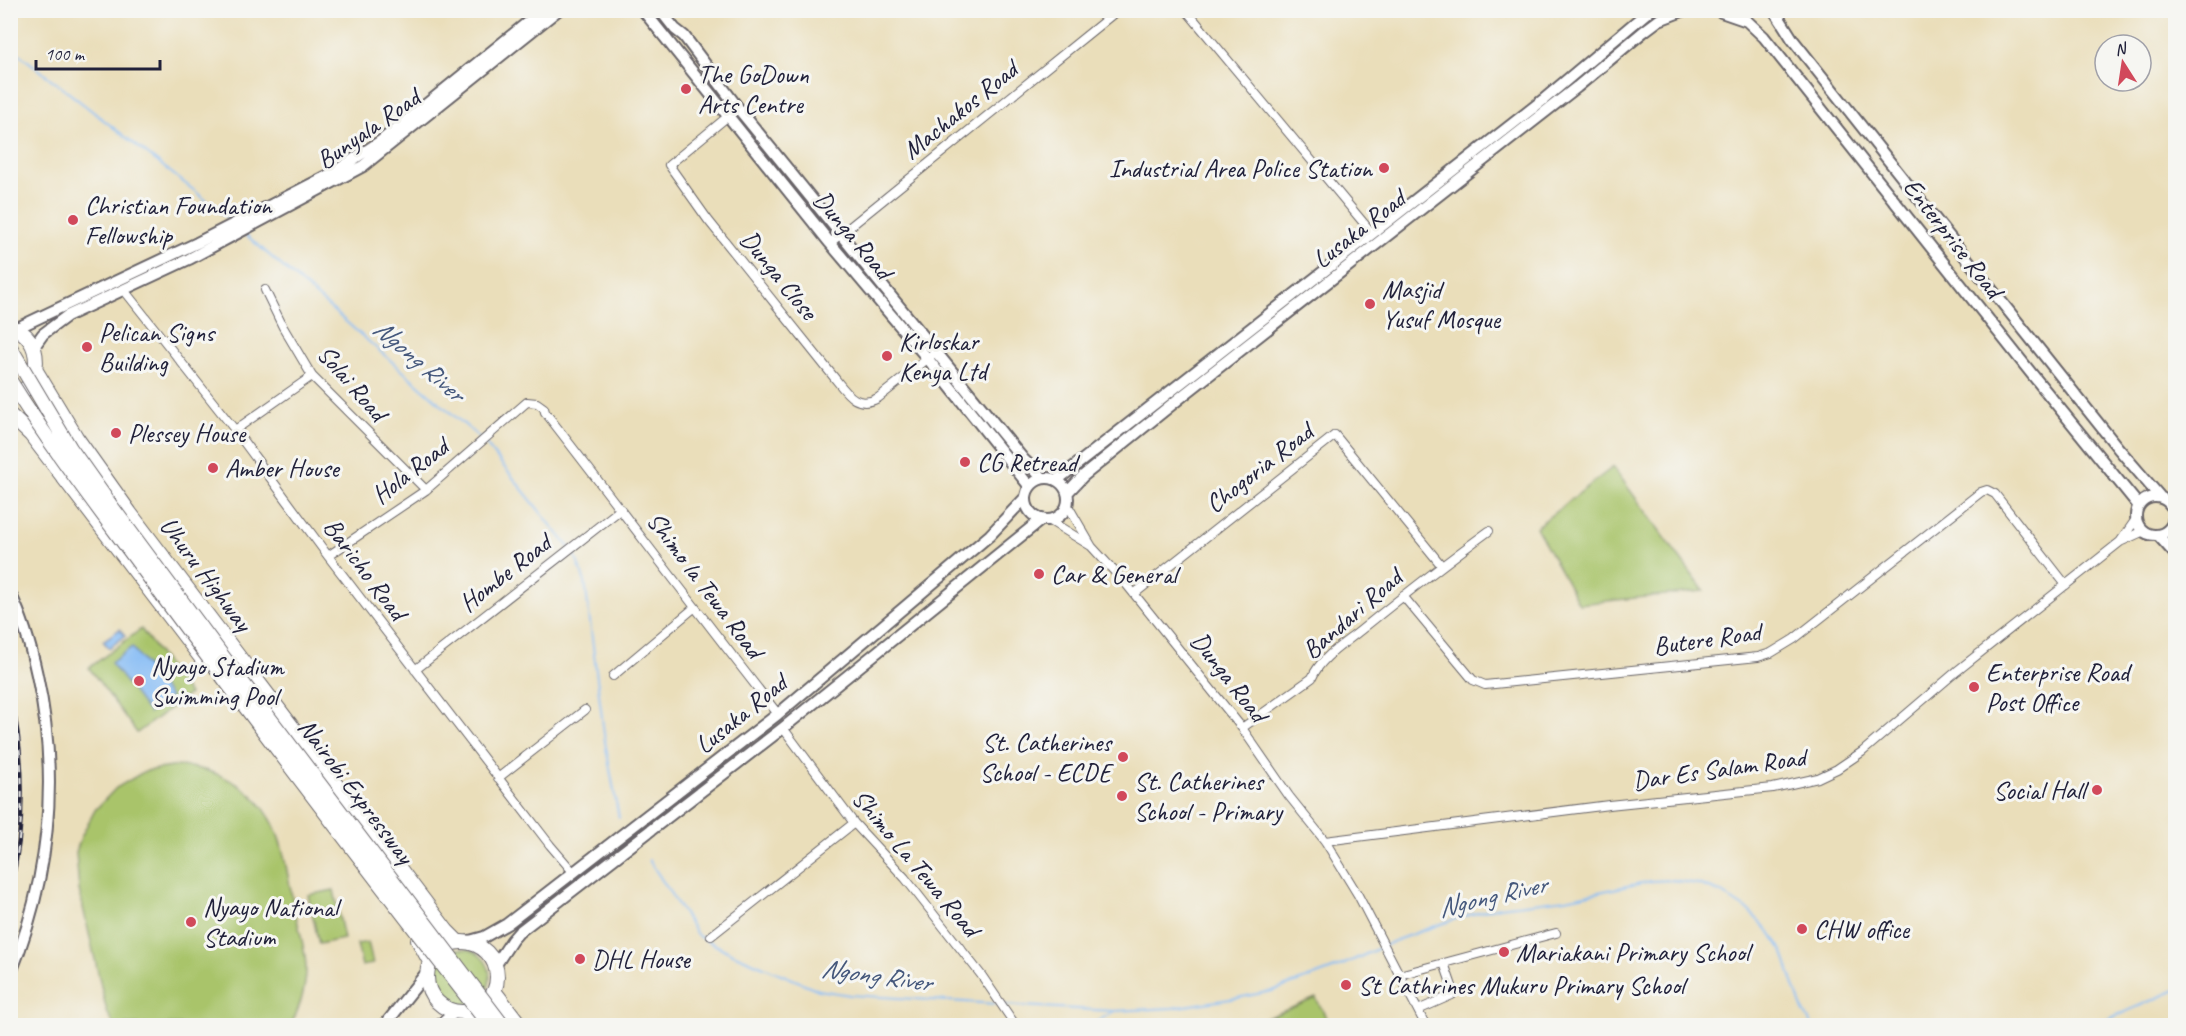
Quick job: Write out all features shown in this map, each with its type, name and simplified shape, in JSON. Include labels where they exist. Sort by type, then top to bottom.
[{"type":"highway","points":[[10,399],[25,391],[36,371],[33,348],[28,339],[13,328]]},
{"type":"highway","name":"Nairobi Expressway","points":[[10,347],[70,448],[111,506],[503,1026]]},
{"type":"highway","name":"Uhuru Highway","points":[[36,371],[76,437],[130,513],[447,931],[462,942]]},
{"type":"highway","name":"Nairobi Expressway","points":[[10,381],[111,526],[304,785],[490,1026]]},
{"type":"highway","points":[[10,415],[31,435],[275,756],[420,942],[429,967],[427,982],[437,1002],[446,1008],[460,1011],[481,1006],[494,991],[497,979],[495,966],[484,950],[462,942],[443,947],[429,967]]},
{"type":"highway","points":[[494,991],[521,1026]]},
{"type":"highway","points":[[460,1011],[478,1026]]},
{"type":"main road","name":"Bunyala Road","points":[[13,328],[197,243],[357,159],[543,10]]},
{"type":"main road","name":"Bunyala Road","points":[[33,348],[43,334],[67,316],[189,259],[363,166],[558,10]]},
{"type":"main road","name":"Dunga Road","points":[[643,10],[830,243],[1023,459],[1043,478]]},
{"type":"main road","name":"Dunga Road","points":[[660,10],[675,29],[684,36],[738,108],[840,235],[932,356],[1028,492]]},
{"type":"main road","name":"Lusaka Road","points":[[1057,480],[1569,80],[1650,10]]},
{"type":"main road","name":"Lusaka Road","points":[[1067,499],[1083,476],[1169,407],[1577,87],[1643,32],[1669,15],[1685,10]]},
{"type":"main road","name":"Enterprise Road","points":[[1774,10],[1803,52],[2104,431],[2161,498]]},
{"type":"main road","name":"Enterprise Road","points":[[1722,11],[1747,21],[1764,37],[2139,506]]},
{"type":"main road","points":[[1043,478],[1057,480],[1062,484],[1067,499],[1059,515],[1045,519],[1034,515],[1029,510],[1028,492],[1037,480],[1043,478]]},
{"type":"main road","name":"Lusaka Road","points":[[462,942],[484,937],[507,924],[778,714],[990,535],[1028,492]]},
{"type":"main road","points":[[2152,497],[2161,498],[2170,503],[2175,521],[2168,530],[2158,535],[2150,534],[2144,531],[2136,519],[2139,506],[2152,497]]},
{"type":"main road","name":"Lusaka Road","points":[[495,966],[519,932],[783,728],[1045,519]]},
{"type":"main road","points":[[2158,535],[2175,555]]},
{"type":"main road","points":[[10,593],[20,613],[33,656],[43,703],[49,760],[50,802],[46,850],[40,879],[30,919],[10,975]]},
{"type":"main road","points":[[384,1026],[429,967]]},
{"type":"main road","points":[[439,1026],[460,1011]]},
{"type":"street","name":"Machakos Road","points":[[830,243],[1118,10]]},
{"type":"street","points":[[1186,10],[1372,233]]},
{"type":"street","name":"Dunga Close","points":[[738,108],[669,165],[708,220],[833,376],[856,400],[862,403],[870,402],[932,356]]},
{"type":"street","name":"Baricho Road","points":[[124,290],[235,430],[328,556],[550,846],[574,873]]},
{"type":"street","name":"Solai Road","points":[[265,290],[283,327],[312,376],[426,490]]},
{"type":"street","points":[[235,430],[312,376]]},
{"type":"street","name":"Hola Road","points":[[328,556],[426,490],[527,402],[537,403],[544,408]]},
{"type":"street","name":"Shimo la Tewa Road","points":[[544,408],[694,608],[778,714]]},
{"type":"street","name":"Chogoria Road","points":[[1134,594],[1335,435],[1442,566]]},
{"type":"street","name":"Butere Road","points":[[1403,596],[1473,680],[1485,685],[1758,657],[1771,653],[1794,639],[1986,490],[1995,494],[2066,585]]},
{"type":"street","name":"Dunga Road","points":[[1067,499],[1092,547],[1134,594],[1242,728],[1289,796],[1324,841],[1358,895],[1426,1026]]},
{"type":"street","name":"Hombe Road","points":[[415,670],[621,509]]},
{"type":"street","name":"Dunga Road","points":[[1045,519],[1092,547]]},
{"type":"street","name":"Dar Es Salam Road","points":[[1324,841],[1609,805],[1773,788],[1818,778],[1837,769],[1862,752],[1958,671],[2120,542],[2136,519]]},
{"type":"street","name":"Bandari Road","points":[[1242,728],[1312,678],[1316,667],[1403,596],[1489,531]]},
{"type":"street","points":[[2120,542],[2144,531]]},
{"type":"street","points":[[613,676],[694,608]]},
{"type":"street","points":[[498,778],[585,710]]},
{"type":"street","name":"Shimo La Tewa Road","points":[[783,728],[854,823],[905,878],[982,976],[1016,1026]]},
{"type":"street","points":[[711,936],[854,823]]},
{"type":"street","points":[[1399,975],[1556,933]]},
{"type":"street","points":[[1418,1010],[1452,995],[1452,986],[1444,963]]},
{"type":"green space","points":[[1613,467],[1704,591],[1579,604],[1536,527]]},
{"type":"green space","name":"Nyayo Stadium Swimming Pool","points":[[141,629],[189,694],[137,733],[89,668]]},
{"type":"green space","name":"Nyayo National Stadium","points":[[179,766],[206,770],[243,788],[262,807],[275,828],[286,863],[306,962],[304,991],[291,1025],[114,1025],[107,1012],[79,890],[76,852],[95,810],[116,788],[145,771]]},
{"type":"green space","points":[[334,890],[344,939],[319,944],[308,895]]},
{"type":"green space","points":[[368,942],[373,964],[362,966],[357,944]]},
{"type":"green space","points":[[462,949],[473,951],[482,957],[488,966],[490,977],[488,988],[482,997],[473,1003],[462,1005],[451,1003],[442,997],[436,988],[434,977],[436,966],[442,957],[451,951]]},
{"type":"green space","points":[[1316,998],[1330,1025],[1267,1025],[1264,1019]]},
{"type":"water","points":[[120,629],[125,636],[109,648],[103,641]]},
{"type":"water","points":[[132,647],[170,697],[149,713],[111,663]]},
{"type":"waterway","name":"Ngong River","points":[[10,47],[232,222]]},
{"type":"waterway","name":"Ngong River","points":[[245,234],[481,439]]},
{"type":"waterway","name":"Ngong River","points":[[485,443],[575,555],[585,582],[605,742],[619,818]]},
{"type":"waterway","name":"Ngong River","points":[[649,860],[698,936],[733,954],[819,990],[850,995],[998,1004]]},
{"type":"waterway","name":"Ngong River","points":[[1003,1005],[1114,1011],[1172,1008],[1237,998],[1272,991],[1338,967],[1399,939],[1455,919],[1499,907],[1566,899],[1651,881],[1673,880],[1698,884],[1720,892],[1749,911],[1769,931],[1782,950],[1801,1006],[1812,1026]]},
{"type":"waterway","name":"Ngong River","points":[[2092,1026],[2176,990]]},
{"type":"waterway","name":"Ngong River","points":[[1090,1026],[1114,1011]]},
{"type":"railway","points":[[10,694],[19,742],[22,791],[19,841],[10,889]]},
{"type":"place","name":"The GoDown Arts Centre","points":[[686,89]]},
{"type":"place","name":"Industrial Area Police Station","points":[[1384,168]]},
{"type":"place","name":"Christian Foundation Fellowship","points":[[73,220]]},
{"type":"place","name":"Masjid Yusuf Mosque","points":[[1370,304]]},
{"type":"place","name":"Pelican Signs Building","points":[[87,347]]},
{"type":"place","name":"Kirloskar Kenya Ltd","points":[[887,356]]},
{"type":"place","name":"Plessey House","points":[[116,433]]},
{"type":"place","name":"CG Retread","points":[[965,462]]},
{"type":"place","name":"Amber House","points":[[213,468]]},
{"type":"place","name":"Car & General","points":[[1039,574]]},
{"type":"place","name":"Nyayo Stadium Swimming Pool","points":[[139,681]]},
{"type":"place","name":"Enterprise Road Post Office","points":[[1974,687]]},
{"type":"place","name":"St. Catherines School - ECDE","points":[[1123,757]]},
{"type":"place","name":"Social Hall","points":[[2097,790]]},
{"type":"place","name":"St. Catherines School - Primary","points":[[1122,796]]},
{"type":"place","name":"Nyayo National Stadium","points":[[191,922]]},
{"type":"place","name":"CHW office","points":[[1802,929]]},
{"type":"place","name":"Mariakani Primary School","points":[[1504,952]]},
{"type":"place","name":"DHL House","points":[[580,959]]},
{"type":"place","name":"St Cathrines Mukuru Primary School","points":[[1346,985]]}]
